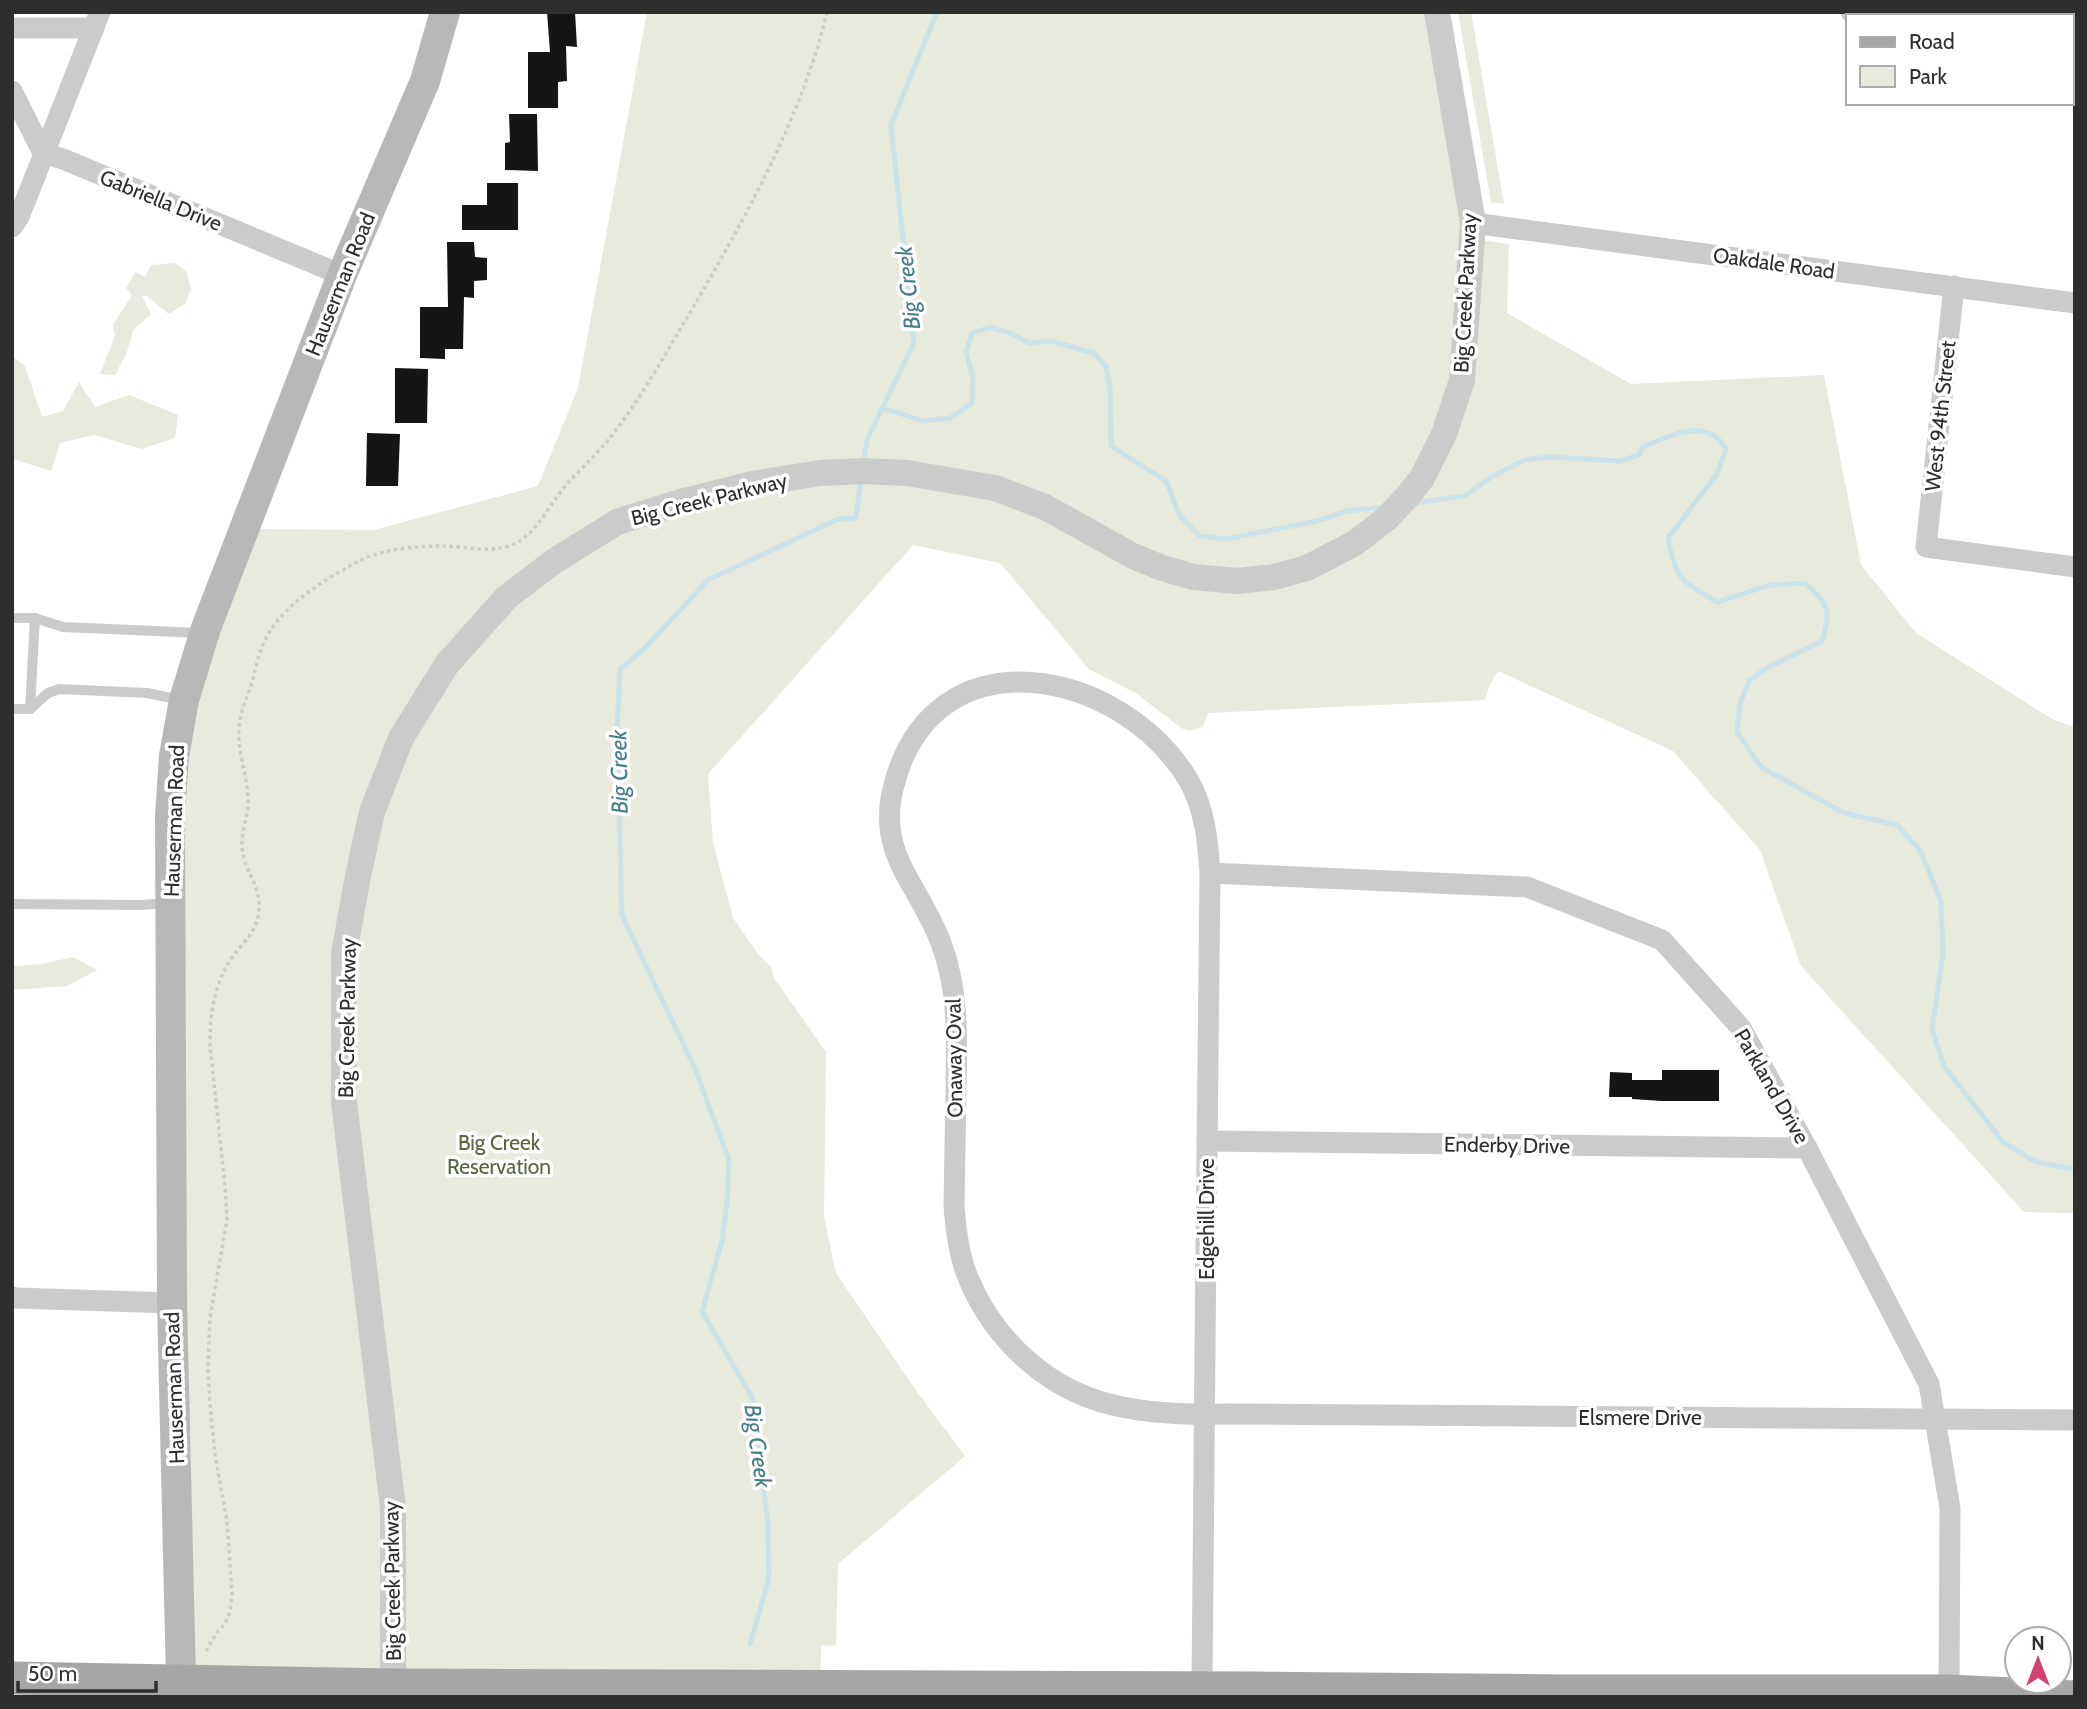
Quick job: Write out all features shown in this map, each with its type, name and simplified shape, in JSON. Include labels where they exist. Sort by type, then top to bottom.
[{"type":"main road","name":"Hauserman Road","points":[[181,1688],[172,1303],[170,816],[174,756],[184,700],[204,633],[342,275],[425,81],[446,12]]},
{"type":"main road","points":[[12,1678],[181,1688],[393,1691],[957,1692],[1202,1688],[1255,1692],[1566,1694],[1840,1694],[1949,1691],[2075,1697]]},
{"type":"street","name":"Big Creek Parkway","points":[[393,1691],[393,1508],[344,1102],[344,953],[372,812],[401,738],[447,664],[507,597],[553,562],[617,522],[751,484],[820,472],[907,474],[995,488],[1045,507],[1143,560],[1194,576],[1237,581],[1273,577],[1307,568],[1355,542],[1386,519],[1422,478],[1444,434],[1462,380],[1473,223],[1437,12]]},
{"type":"street","points":[[12,27],[97,20],[19,217],[12,227]]},
{"type":"street","points":[[12,91],[43,153]]},
{"type":"street","name":"Gabriella Drive","points":[[43,153],[342,275]]},
{"type":"street","name":"Oakdale Road","points":[[1473,223],[2075,303]]},
{"type":"street","name":"West 94th Street","points":[[1954,286],[1926,547],[2075,566]]},
{"type":"street","name":"Onaway Oval","points":[[1173,759],[1143,729],[1122,714],[1086,695],[1040,682],[1013,681],[990,685],[949,702],[929,717],[900,766],[893,787],[890,825],[900,865],[941,942],[951,980],[957,1027],[956,1227],[968,1278],[978,1299],[1007,1341],[1029,1362],[1080,1394],[1107,1404],[1133,1409],[1205,1414]]},
{"type":"street","name":"Edgehill Drive","points":[[1173,759],[1189,782],[1201,808],[1208,838],[1210,873],[1202,1688]]},
{"type":"street","name":"Parkland Drive","points":[[1210,873],[1527,887],[1662,940],[1741,1028],[1929,1384],[1950,1508],[1949,1691]]},
{"type":"street","name":"Enderby Drive","points":[[1207,1141],[1807,1149]]},
{"type":"street","points":[[13,1298],[172,1303]]},
{"type":"street","name":"Elsmere Drive","points":[[1205,1414],[2075,1420]]},
{"type":"lane","points":[[12,618],[35,618],[63,627],[204,633]]},
{"type":"lane","points":[[30,709],[35,618]]},
{"type":"lane","points":[[12,709],[30,709],[48,693],[59,689],[147,693],[184,700]]},
{"type":"lane","points":[[12,904],[170,903]]},
{"type":"green space","name":"Big Creek Reservation","points":[[647,12],[1440,12],[1480,240],[1509,244],[1507,313],[1631,384],[1824,375],[1861,565],[1916,633],[2054,720],[2075,727],[2075,1213],[2024,1212],[1801,966],[1760,850],[1673,751],[1498,671],[1485,700],[1208,713],[1203,727],[1189,731],[1181,728],[1137,694],[1089,669],[1000,563],[913,545],[708,774],[713,843],[733,918],[758,954],[772,968],[774,978],[826,1052],[824,1217],[836,1273],[917,1392],[965,1456],[838,1564],[836,1645],[821,1646],[820,1697],[183,1682],[166,724],[245,529],[374,530],[538,486],[578,388]]},
{"type":"green space","points":[[1458,12],[1471,12],[1504,204],[1491,202]]},
{"type":"green space","points":[[175,263],[186,271],[191,289],[185,304],[169,314],[147,296],[142,296],[151,314],[133,330],[127,352],[115,375],[100,374],[115,336],[113,325],[132,295],[126,288],[135,272],[145,277],[151,265]]},
{"type":"green space","points":[[12,356],[25,366],[42,417],[63,411],[79,382],[95,407],[129,395],[178,415],[175,438],[142,449],[94,435],[60,443],[51,471],[13,459]]},
{"type":"green space","points":[[73,957],[97,970],[67,986],[12,990],[12,964],[42,964]]},
{"type":"building","points":[[547,12],[575,12],[577,47],[566,46],[567,81],[558,82],[558,108],[528,108],[528,52],[550,52]]},
{"type":"building","points":[[509,114],[537,114],[538,171],[505,170],[505,143],[510,142]]},
{"type":"building","points":[[487,183],[518,183],[518,230],[462,230],[462,205],[487,205]]},
{"type":"building","points":[[447,242],[474,242],[475,257],[487,258],[487,280],[474,281],[474,298],[464,297],[463,349],[445,349],[445,359],[420,358],[420,307],[448,307]]},
{"type":"building","points":[[395,368],[428,369],[427,423],[395,423]]},
{"type":"building","points":[[367,433],[400,434],[398,486],[366,486]]},
{"type":"building","points":[[1662,1070],[1719,1070],[1719,1101],[1609,1097],[1610,1072],[1632,1073],[1632,1080],[1662,1080]]},
{"type":"waterway","name":"Big Creek","points":[[863,464],[867,440],[914,343],[891,125],[937,12]]},
{"type":"waterway","points":[[882,408],[924,421],[950,418],[972,403],[973,378],[966,352],[972,333],[990,327],[1029,343],[1050,341],[1094,353],[1106,366],[1110,388],[1111,446],[1166,481],[1180,516],[1200,536],[1226,539],[1317,521],[1347,511],[1384,507]]},
{"type":"waterway","points":[[1414,503],[1464,496],[1493,476],[1525,460],[1548,457],[1620,461],[1639,455],[1643,447],[1679,433],[1707,432],[1718,439],[1726,449],[1717,474],[1668,538],[1678,572],[1688,584],[1717,602],[1770,585],[1805,583],[1823,602],[1827,615],[1822,641],[1765,669],[1749,681],[1740,704],[1737,732],[1761,767],[1844,813],[1897,825],[1920,850],[1941,901],[1943,955],[1932,1029],[1944,1066],[2003,1142],[2036,1162],[2075,1169]]},
{"type":"waterway","name":"Big Creek","points":[[750,1644],[769,1578],[768,1523],[752,1397],[702,1312],[722,1241],[729,1160],[696,1071],[622,915],[617,732],[620,669],[644,649],[708,580],[838,519],[856,518],[861,477]]}]
